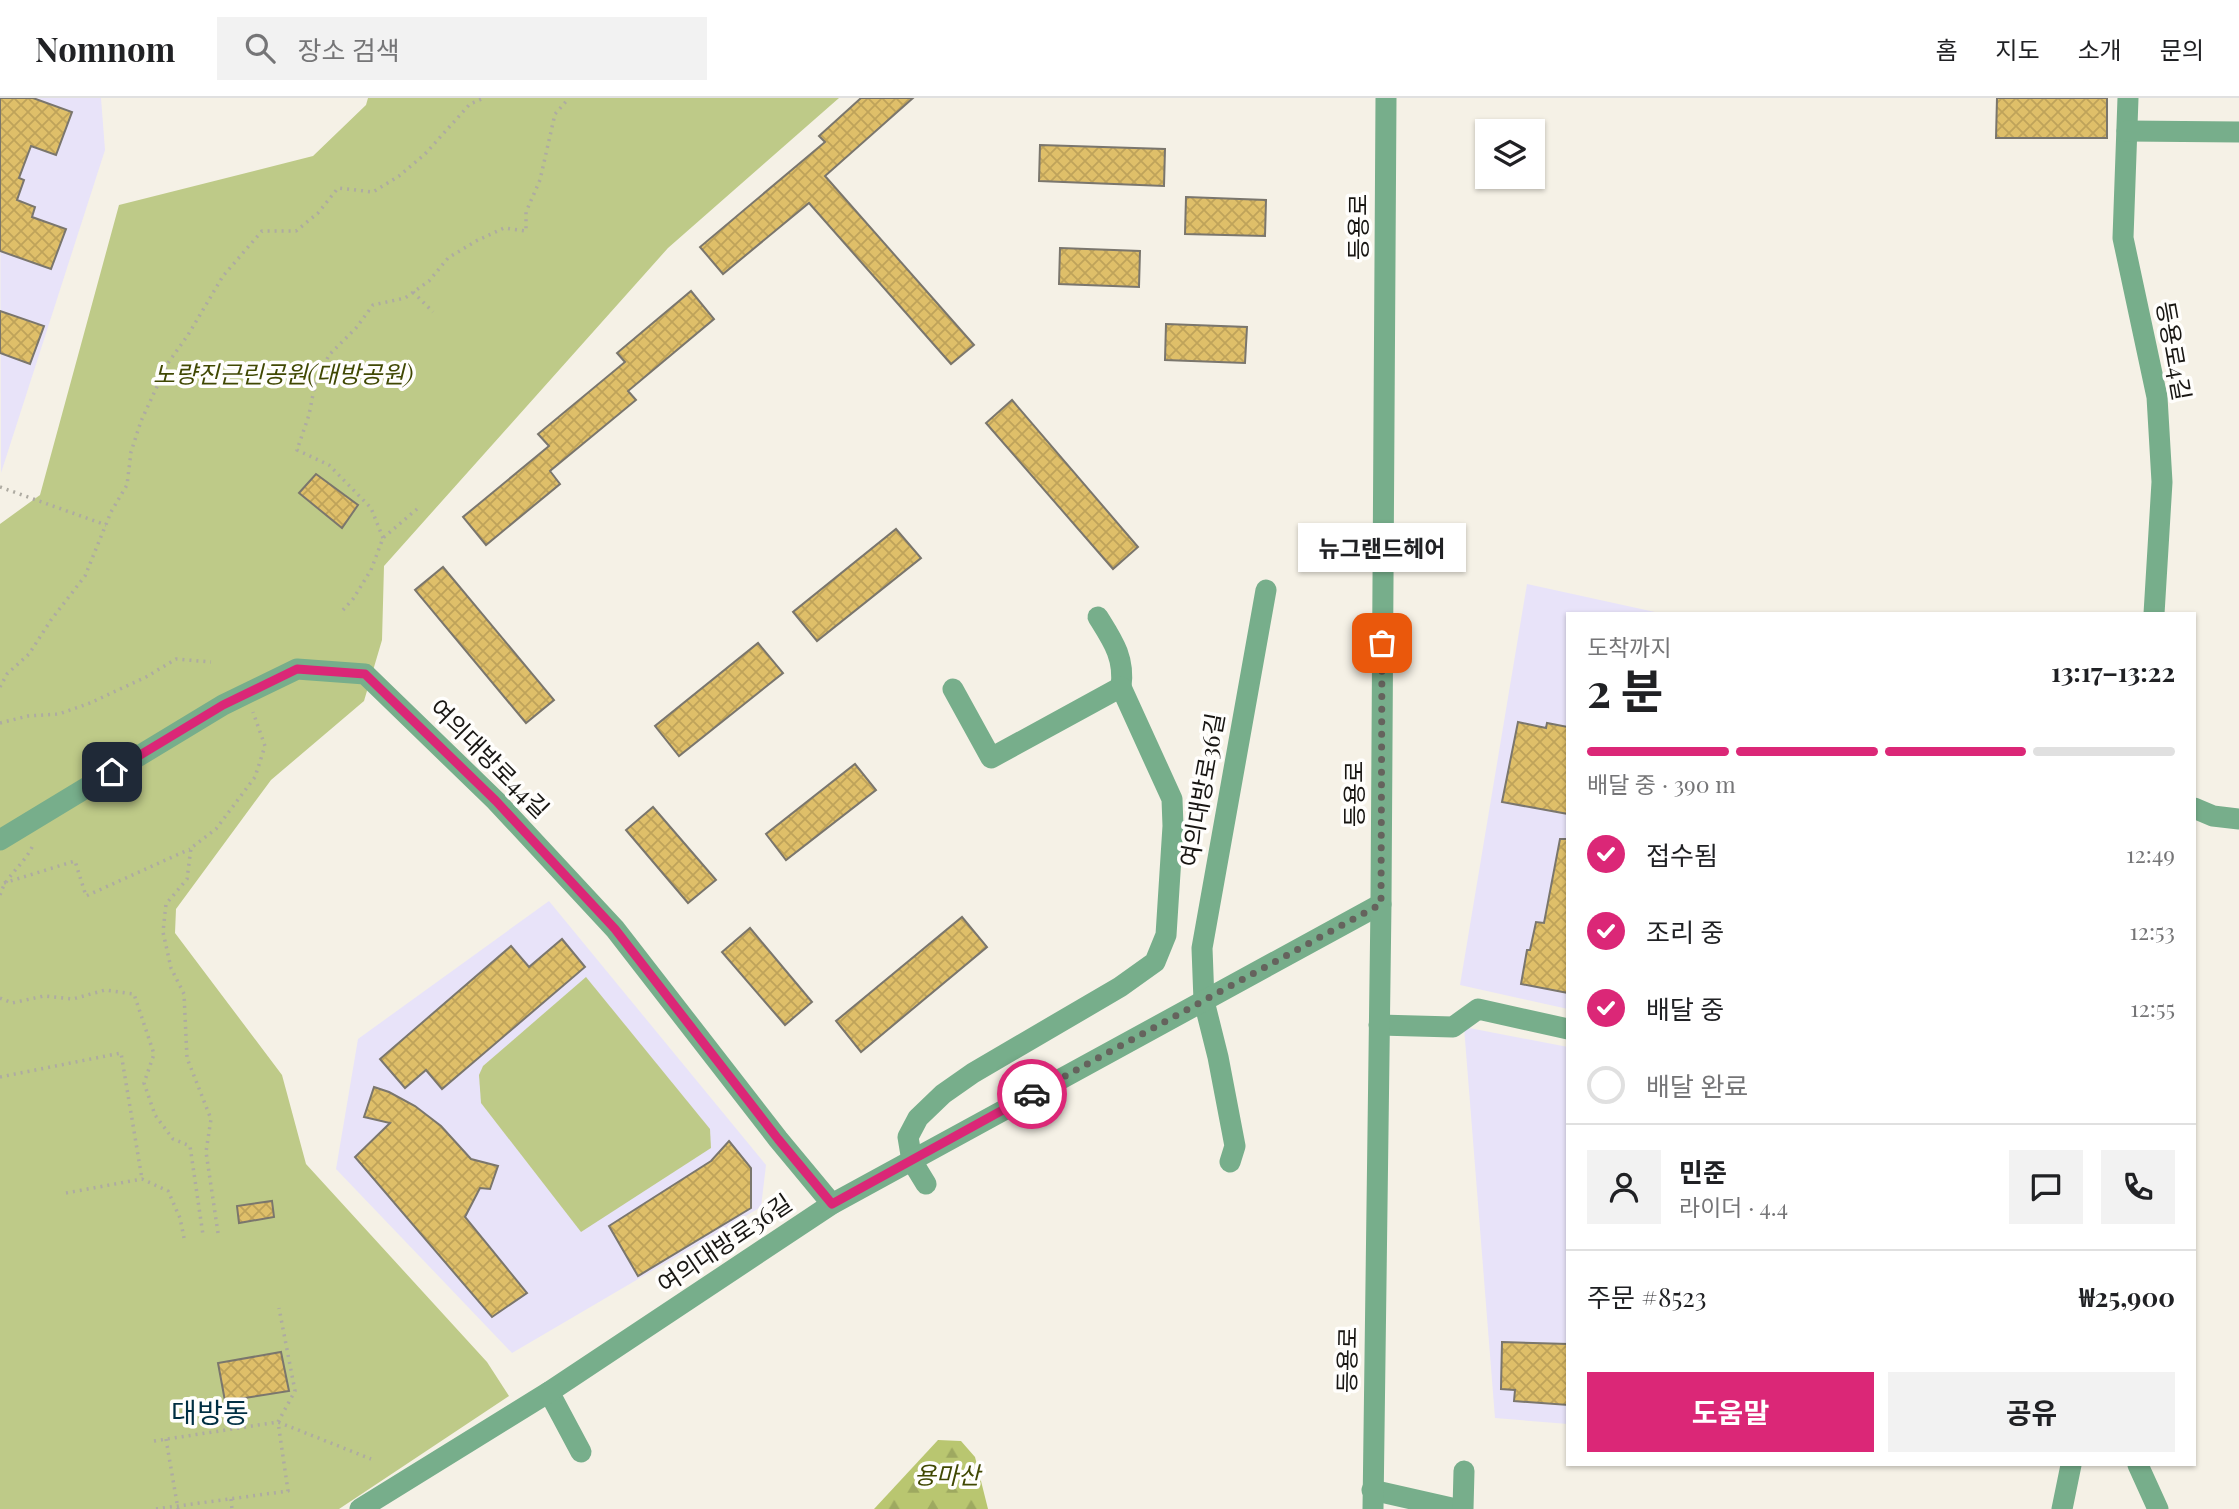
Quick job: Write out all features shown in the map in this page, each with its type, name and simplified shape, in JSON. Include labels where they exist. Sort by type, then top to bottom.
[{"type":"street","name":"등용로","points":[[1386,98],[1381,904],[1373,1499],[1456,1509]]},
{"type":"street","name":"등용로4길","points":[[2128,98],[2123,238],[2157,397],[2162,482],[2154,612]]},
{"type":"street","points":[[2127,131],[2239,132]]},
{"type":"street","name":"여의대방로36길","points":[[1230,1162],[1235,1146],[1204,1001],[1202,948],[1266,590]]},
{"type":"street","points":[[926,1184],[912,1161],[908,1137],[918,1118],[943,1094],[985,1066],[1120,987],[1155,962],[1166,935],[1173,826],[1172,799],[1121,687],[1123,671],[1115,644],[1098,617]]},
{"type":"street","name":"여의대방로44길","points":[[0,840],[223,705],[297,669],[365,674],[496,801],[615,929],[778,1139],[832,1204]]},
{"type":"street","points":[[953,689],[991,758],[1121,687]]},
{"type":"street","points":[[2196,809],[2213,816],[2239,819]]},
{"type":"street","name":"여의대방로36길","points":[[360,1509],[549,1392],[832,1204],[1381,904]]},
{"type":"street","points":[[1379,1025],[1453,1027],[1478,1009],[1566,1029]]},
{"type":"street","points":[[549,1392],[581,1452]]},
{"type":"street","points":[[2062,1509],[2071,1466]]},
{"type":"street","points":[[2138,1466],[2158,1509]]},
{"type":"street","points":[[1462,1509],[1464,1471]]},
{"type":"path","points":[[0,687],[7,674],[29,654],[85,576],[106,525],[127,485],[131,452],[141,421],[168,363],[223,276],[262,231],[296,232],[318,214],[338,188],[373,192],[399,176],[425,154],[470,104],[484,98]]},
{"type":"path","points":[[383,538],[371,508],[329,465],[297,450],[309,415],[315,384],[329,355],[356,328],[373,305],[405,298],[429,281],[448,258],[476,241],[504,228],[526,231],[526,212],[540,180],[555,114],[569,98]]},
{"type":"path","points":[[413,292],[433,312]]},
{"type":"path","points":[[0,487],[106,525]]},
{"type":"path","points":[[343,610],[371,570],[383,538],[417,509]]},
{"type":"path","points":[[0,723],[28,716],[59,714],[90,703],[146,677],[176,659],[211,662]]},
{"type":"path","points":[[4,883],[75,860],[86,896],[191,848],[216,829],[255,777],[265,746],[247,693]]},
{"type":"path","points":[[0,895],[4,883],[29,855],[45,813]]},
{"type":"path","points":[[191,848],[187,879],[166,904],[163,932],[172,968],[184,994],[187,1058],[211,1119],[206,1152],[218,1233]]},
{"type":"path","points":[[0,998],[12,1003],[44,996],[73,999],[106,990],[134,994],[154,1054],[144,1083],[155,1115],[173,1139],[190,1146],[203,1235]]},
{"type":"path","points":[[0,1077],[121,1053],[142,1179]]},
{"type":"path","points":[[66,1193],[142,1179],[168,1191],[180,1218],[184,1238]]},
{"type":"path","points":[[156,1509],[288,1491],[278,1422],[295,1391],[279,1308]]},
{"type":"path","points":[[154,1441],[278,1422],[370,1459]]},
{"type":"path","points":[[166,1439],[177,1508]]},
{"type":"path","points":[[231,1499],[232,1509]]},
{"type":"shaded area","points":[[0,98],[101,98],[105,150],[1,473]]},
{"type":"shaded area","points":[[1527,584],[1655,612],[1566,612],[1566,1009],[1460,985]]},
{"type":"shaded area","points":[[549,901],[766,1165],[761,1207],[512,1353],[336,1169],[358,1039]]},
{"type":"shaded area","points":[[1464,1027],[1566,1047],[1566,1424],[1495,1418]]},
{"type":"green space","name":"노량진근린공원(대방공원)","points":[[368,98],[839,98],[668,248],[384,566],[382,640],[364,701],[271,780],[176,909],[175,933],[282,1075],[306,1164],[487,1362],[509,1396],[339,1509],[0,1509],[0,524],[40,495],[119,205],[313,156],[366,105]]},
{"type":"green space","points":[[586,977],[710,1129],[711,1148],[581,1232],[481,1103],[479,1075],[483,1066]]},
{"type":"green space","name":"용마산","points":[[938,1440],[961,1441],[975,1457],[988,1509],[874,1509]]},
{"type":"building","points":[[0,98],[33,98],[72,112],[56,155],[31,146],[19,178],[24,180],[17,200],[35,207],[32,217],[66,229],[51,269],[0,251]]},
{"type":"building","points":[[861,98],[913,98],[825,176],[974,345],[951,364],[809,203],[723,274],[700,247],[825,142],[819,136]]},
{"type":"building","points":[[1997,98],[2107,98],[2107,138],[1996,138]]},
{"type":"building","points":[[1040,145],[1165,149],[1164,186],[1039,181]]},
{"type":"building","points":[[1186,197],[1266,200],[1265,236],[1185,234]]},
{"type":"building","points":[[1060,248],[1140,251],[1139,287],[1059,284]]},
{"type":"building","points":[[691,291],[714,319],[628,391],[636,400],[550,471],[560,484],[486,545],[463,517],[549,446],[538,434],[625,362],[617,353]]},
{"type":"building","points":[[0,311],[44,326],[30,364],[0,353]]},
{"type":"building","points":[[1166,324],[1247,327],[1245,363],[1165,360]]},
{"type":"building","points":[[1012,400],[1138,547],[1113,569],[986,423]]},
{"type":"building","points":[[316,474],[358,505],[342,528],[299,493]]},
{"type":"building","points":[[896,529],[921,558],[817,641],[793,612]]},
{"type":"building","points":[[443,567],[554,700],[526,723],[415,590]]},
{"type":"building","points":[[758,643],[783,673],[679,756],[655,726]]},
{"type":"building","points":[[1518,722],[1546,728],[1547,723],[1566,727],[1566,814],[1502,802]]},
{"type":"building","points":[[855,764],[876,790],[786,860],[766,834]]},
{"type":"building","points":[[653,807],[716,880],[688,903],[626,830]]},
{"type":"building","points":[[1560,839],[1566,839],[1566,993],[1521,984],[1527,950],[1530,950],[1536,922],[1544,923]]},
{"type":"building","points":[[962,917],[987,947],[861,1052],[836,1021]]},
{"type":"building","points":[[750,928],[812,1002],[785,1025],[722,952]]},
{"type":"building","points":[[562,939],[585,967],[442,1089],[426,1070],[405,1088],[380,1059],[511,946],[529,967]]},
{"type":"building","points":[[374,1087],[415,1106],[441,1126],[471,1159],[498,1166],[490,1189],[480,1188],[465,1217],[527,1293],[492,1317],[355,1157],[390,1123],[364,1117]]},
{"type":"building","points":[[729,1141],[751,1168],[751,1208],[638,1276],[609,1226],[711,1161]]},
{"type":"building","points":[[272,1201],[274,1217],[239,1223],[237,1206]]},
{"type":"building","points":[[1502,1342],[1566,1344],[1566,1405],[1514,1401],[1515,1390],[1501,1389]]},
{"type":"building","points":[[281,1352],[289,1391],[225,1401],[218,1363]]},
{"type":"way so far","points":[[1032,1094],[1381,904],[1382,643]]},
{"type":"place","name":"뉴그랜드헤어","points":[[1382,643]]},
{"type":"district","name":"대방동","points":[[210,1413]]},
{"type":"route","points":[[112,772],[223,705],[297,669],[365,674],[496,801],[615,929],[778,1139],[832,1204],[1032,1094]]}]
